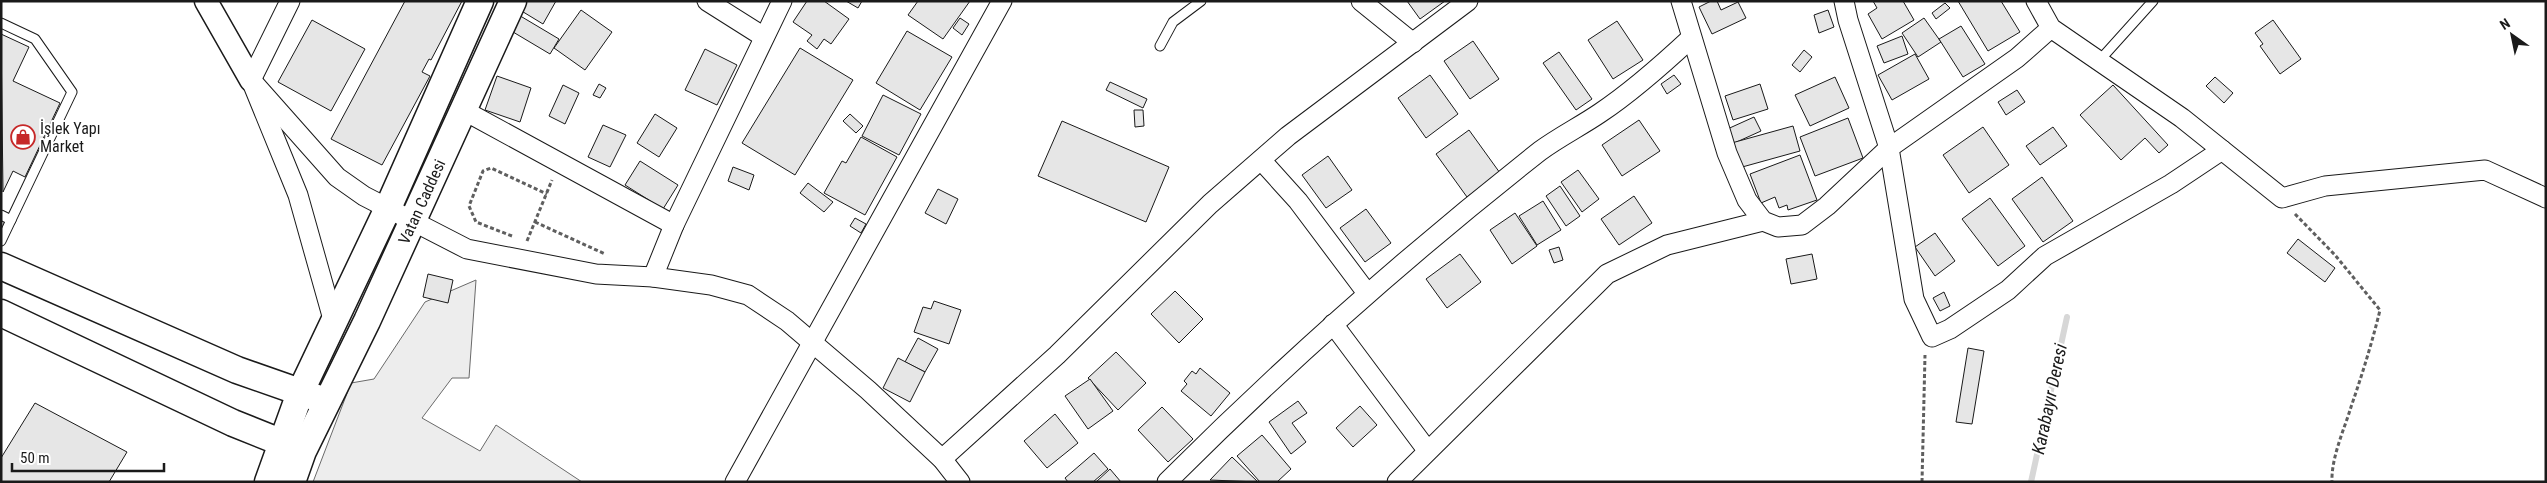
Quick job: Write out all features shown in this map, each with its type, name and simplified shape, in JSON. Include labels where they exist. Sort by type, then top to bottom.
[{"type":"main road","name":"Vatan Caddesi","points":[[293,447],[300,393],[388,208],[480,1]]},
{"type":"main road","name":"Vatan Caddesi","points":[[293,447],[328,402],[513,1]]},
{"type":"main road","points":[[1,266],[237,370],[328,402]]},
{"type":"main road","points":[[1,313],[233,423],[293,447]]},
{"type":"main road","points":[[268,482],[293,447]]},
{"type":"main road","points":[[292,482],[293,447]]},
{"type":"street","points":[[206,1],[251,80],[298,195],[334,322]]},
{"type":"street","points":[[251,80],[290,1]]},
{"type":"street","points":[[707,1],[764,37]]},
{"type":"street","points":[[653,277],[674,225],[782,1]]},
{"type":"street","points":[[735,482],[1002,1]]},
{"type":"street","points":[[1361,1],[1413,43]]},
{"type":"street","points":[[942,458],[1057,355],[1210,204],[1288,136],[1468,1]]},
{"type":"street","points":[[1681,1],[1727,153],[1747,200],[1763,220],[1778,227],[1802,224],[1827,206],[1889,148],[2018,58],[2051,28]]},
{"type":"street","points":[[1844,1],[1848,20],[1889,148],[1914,300],[1932,336],[1950,330],[2008,290],[2045,256],[2171,184],[2222,150]]},
{"type":"street","points":[[2036,1],[2051,28],[2182,118],[2282,198],[2325,186],[2485,170],[2546,198]]},
{"type":"street","points":[[1167,482],[1242,407],[1367,293],[1542,150],[1601,112],[1650,75],[1691,38]]},
{"type":"street","points":[[251,80],[337,177],[364,196],[411,222],[467,249],[596,274],[653,277],[711,285],[748,295],[787,321],[868,390],[942,458],[960,482]]},
{"type":"street","points":[[463,110],[674,225]]},
{"type":"street","points":[[1261,160],[1298,201],[1367,293]]},
{"type":"street","points":[[1396,482],[1607,274],[1667,245],[1763,220]]},
{"type":"street","points":[[1333,324],[1427,450]]},
{"type":"lane","points":[[1160,46],[1173,22],[1201,1]]},
{"type":"lane","points":[[2099,61],[2153,1]]},
{"type":"lane","points":[[1,23],[35,40],[72,92],[1,241]]},
{"type":"lane","points":[[1,215],[11,220]]},
{"type":"path","points":[[547,194],[491,168],[483,171],[468,206],[476,222],[526,242],[547,194],[560,162]]},
{"type":"path","points":[[2282,198],[2291,210],[2336,255],[2380,310],[2370,350],[2339,445],[2332,482]]},
{"type":"path","points":[[535,222],[608,255]]},
{"type":"path","points":[[1922,482],[1925,356],[1932,336]]},
{"type":"shaded area","points":[[476,280],[469,378],[452,378],[422,418],[480,451],[496,425],[582,482],[313,482],[351,383],[374,379],[425,302]]},
{"type":"building","points":[[405,1],[462,1],[431,60],[429,59],[422,72],[430,76],[382,165],[331,139]]},
{"type":"building","points":[[518,1],[556,1],[543,24],[515,7]]},
{"type":"building","points":[[807,1],[824,1],[849,19],[831,44],[824,39],[817,49],[807,41],[812,35],[793,22]]},
{"type":"building","points":[[846,1],[862,1],[858,8]]},
{"type":"building","points":[[918,1],[970,1],[943,39],[908,15]]},
{"type":"building","points":[[1407,1],[1445,1],[1420,19]]},
{"type":"building","points":[[1711,1],[1717,1],[1721,10],[1738,2],[1746,18],[1712,34],[1699,7]]},
{"type":"building","points":[[1873,1],[1903,1],[1914,20],[1882,39],[1868,14],[1877,8]]},
{"type":"building","points":[[1958,1],[2001,1],[2020,32],[1988,51]]},
{"type":"building","points":[[1945,3],[1950,8],[1936,19],[1932,13]]},
{"type":"building","points":[[581,10],[612,32],[585,70],[554,48]]},
{"type":"building","points":[[1828,10],[1834,27],[1819,33],[1814,15]]},
{"type":"building","points":[[517,14],[559,39],[550,54],[508,29]]},
{"type":"building","points":[[960,18],[969,24],[962,35],[953,28]]},
{"type":"building","points":[[1924,18],[1941,42],[1918,57],[1902,33]]},
{"type":"building","points":[[312,20],[365,49],[331,111],[278,82]]},
{"type":"building","points":[[2273,20],[2301,59],[2280,74],[2260,46],[2263,44],[2255,33]]},
{"type":"building","points":[[1617,21],[1643,60],[1613,79],[1588,40]]},
{"type":"building","points":[[1961,26],[1985,64],[1963,77],[1939,39]]},
{"type":"building","points":[[907,31],[952,57],[920,110],[876,83]]},
{"type":"building","name":"İşlek Yapı Market","points":[[1,34],[29,47],[13,81],[60,103],[25,177],[13,171],[3,192]]},
{"type":"building","points":[[1902,36],[1908,54],[1884,63],[1877,46]]},
{"type":"building","points":[[1473,41],[1499,79],[1470,99],[1444,61]]},
{"type":"building","points":[[800,48],[853,80],[795,175],[742,143]]},
{"type":"building","points":[[705,49],[737,65],[717,105],[685,90]]},
{"type":"building","points":[[1804,50],[1812,57],[1800,72],[1792,65]]},
{"type":"building","points":[[1559,52],[1592,99],[1576,110],[1543,63]]},
{"type":"building","points":[[1915,54],[1929,79],[1892,100],[1878,75]]},
{"type":"building","points":[[1430,75],[1458,114],[1426,138],[1398,98]]},
{"type":"building","points":[[1674,75],[1681,84],[1667,94],[1661,84]]},
{"type":"building","points":[[497,76],[531,88],[520,122],[485,110]]},
{"type":"building","points":[[1835,77],[1849,108],[1810,126],[1795,95]]},
{"type":"building","points":[[2215,77],[2233,93],[2224,103],[2206,86]]},
{"type":"building","points":[[1110,82],[1147,99],[1143,108],[1106,90]]},
{"type":"building","points":[[599,84],[606,88],[600,98],[593,95]]},
{"type":"building","points":[[1760,84],[1768,109],[1733,120],[1725,96]]},
{"type":"building","points":[[563,85],[579,93],[565,124],[549,116]]},
{"type":"building","points":[[2113,85],[2168,145],[2159,153],[2145,138],[2121,160],[2080,115]]},
{"type":"building","points":[[2017,90],[2025,102],[2006,115],[1998,102]]},
{"type":"building","points":[[883,95],[921,114],[899,155],[862,136]]},
{"type":"building","points":[[1134,110],[1143,110],[1144,126],[1135,127]]},
{"type":"building","points":[[655,114],[677,128],[659,157],[637,143]]},
{"type":"building","points":[[850,114],[863,126],[856,133],[843,121]]},
{"type":"building","points":[[1754,117],[1761,131],[1730,145],[1723,131]]},
{"type":"building","points":[[1848,118],[1863,158],[1815,176],[1800,137]]},
{"type":"building","points":[[1639,120],[1660,151],[1622,176],[1602,145]]},
{"type":"building","points":[[1062,121],[1169,167],[1146,222],[1038,176]]},
{"type":"building","points":[[603,125],[626,135],[610,167],[588,157]]},
{"type":"building","points":[[1793,126],[1800,151],[1735,169],[1728,144]]},
{"type":"building","points":[[1983,127],[2009,165],[1969,193],[1943,155]]},
{"type":"building","points":[[2053,127],[2067,146],[2040,165],[2026,146]]},
{"type":"building","points":[[1469,130],[1500,173],[1467,197],[1436,154]]},
{"type":"building","points":[[861,137],[897,157],[865,215],[824,193],[842,161],[846,163]]},
{"type":"building","points":[[1800,155],[1817,200],[1788,210],[1787,205],[1779,208],[1775,197],[1761,203],[1750,174]]},
{"type":"building","points":[[1328,156],[1352,190],[1326,208],[1302,175]]},
{"type":"building","points":[[640,161],[678,185],[663,209],[625,185]]},
{"type":"building","points":[[733,167],[754,175],[749,190],[728,181]]},
{"type":"building","points":[[1578,170],[1599,199],[1582,212],[1561,182]]},
{"type":"building","points":[[2042,177],[2073,221],[2043,242],[2012,199]]},
{"type":"building","points":[[808,183],[833,202],[824,212],[800,193]]},
{"type":"building","points":[[1560,186],[1580,216],[1566,226],[1546,196]]},
{"type":"building","points":[[938,189],[958,199],[946,224],[925,213]]},
{"type":"building","points":[[1634,196],[1652,223],[1619,245],[1601,219]]},
{"type":"building","points":[[1990,198],[2025,246],[1998,266],[1962,219]]},
{"type":"building","points":[[1543,201],[1561,230],[1537,245],[1519,216]]},
{"type":"building","points":[[1366,209],[1391,243],[1365,262],[1340,228]]},
{"type":"building","points":[[1515,213],[1537,246],[1512,264],[1490,230]]},
{"type":"building","points":[[855,218],[866,224],[861,233],[850,226]]},
{"type":"building","points":[[1935,233],[1955,261],[1935,276],[1915,247]]},
{"type":"building","points":[[2298,239],[2335,268],[2325,282],[2287,253]]},
{"type":"building","points":[[1559,247],[1563,260],[1554,263],[1549,250]]},
{"type":"building","points":[[1460,254],[1481,282],[1447,308],[1426,279]]},
{"type":"building","points":[[1812,254],[1817,279],[1791,284],[1786,259]]},
{"type":"building","points":[[428,274],[453,280],[448,303],[423,297]]},
{"type":"building","points":[[1175,291],[1203,319],[1179,343],[1151,314]]},
{"type":"building","points":[[1944,292],[1950,306],[1940,311],[1933,298]]},
{"type":"building","points":[[934,301],[961,310],[949,344],[914,332],[923,307],[931,309]]},
{"type":"building","points":[[918,338],[938,349],[925,372],[905,362]]},
{"type":"building","points":[[1968,348],[1984,351],[1972,424],[1956,422]]},
{"type":"building","points":[[1116,352],[1146,383],[1118,410],[1088,378]]},
{"type":"building","points":[[898,358],[925,372],[910,402],[883,388]]},
{"type":"building","points":[[1200,368],[1230,393],[1211,416],[1181,391],[1187,384],[1184,381],[1192,371],[1196,374]]},
{"type":"building","points":[[1090,379],[1113,411],[1088,429],[1065,396]]},
{"type":"building","points":[[1298,401],[1307,413],[1292,423],[1306,442],[1291,454],[1269,422]]},
{"type":"building","points":[[35,403],[127,452],[109,482],[1,482],[1,458]]},
{"type":"building","points":[[1360,406],[1377,425],[1353,447],[1336,428]]},
{"type":"building","points":[[1162,407],[1193,439],[1168,462],[1138,430]]},
{"type":"building","points":[[1055,414],[1078,443],[1047,468],[1024,441]]},
{"type":"building","points":[[1262,435],[1291,469],[1277,482],[1260,482],[1237,456]]},
{"type":"building","points":[[1094,453],[1108,469],[1093,482],[1068,482],[1065,478]]},
{"type":"building","points":[[1232,457],[1258,482],[1210,480]]},
{"type":"building","points":[[1110,469],[1121,482],[1096,482]]},
{"type":"waterway","name":"Karabayır Deresi","points":[[2031,482],[2067,317]]},
{"type":"place","name":"İşlek Yapı Market","points":[[23,137]]}]
